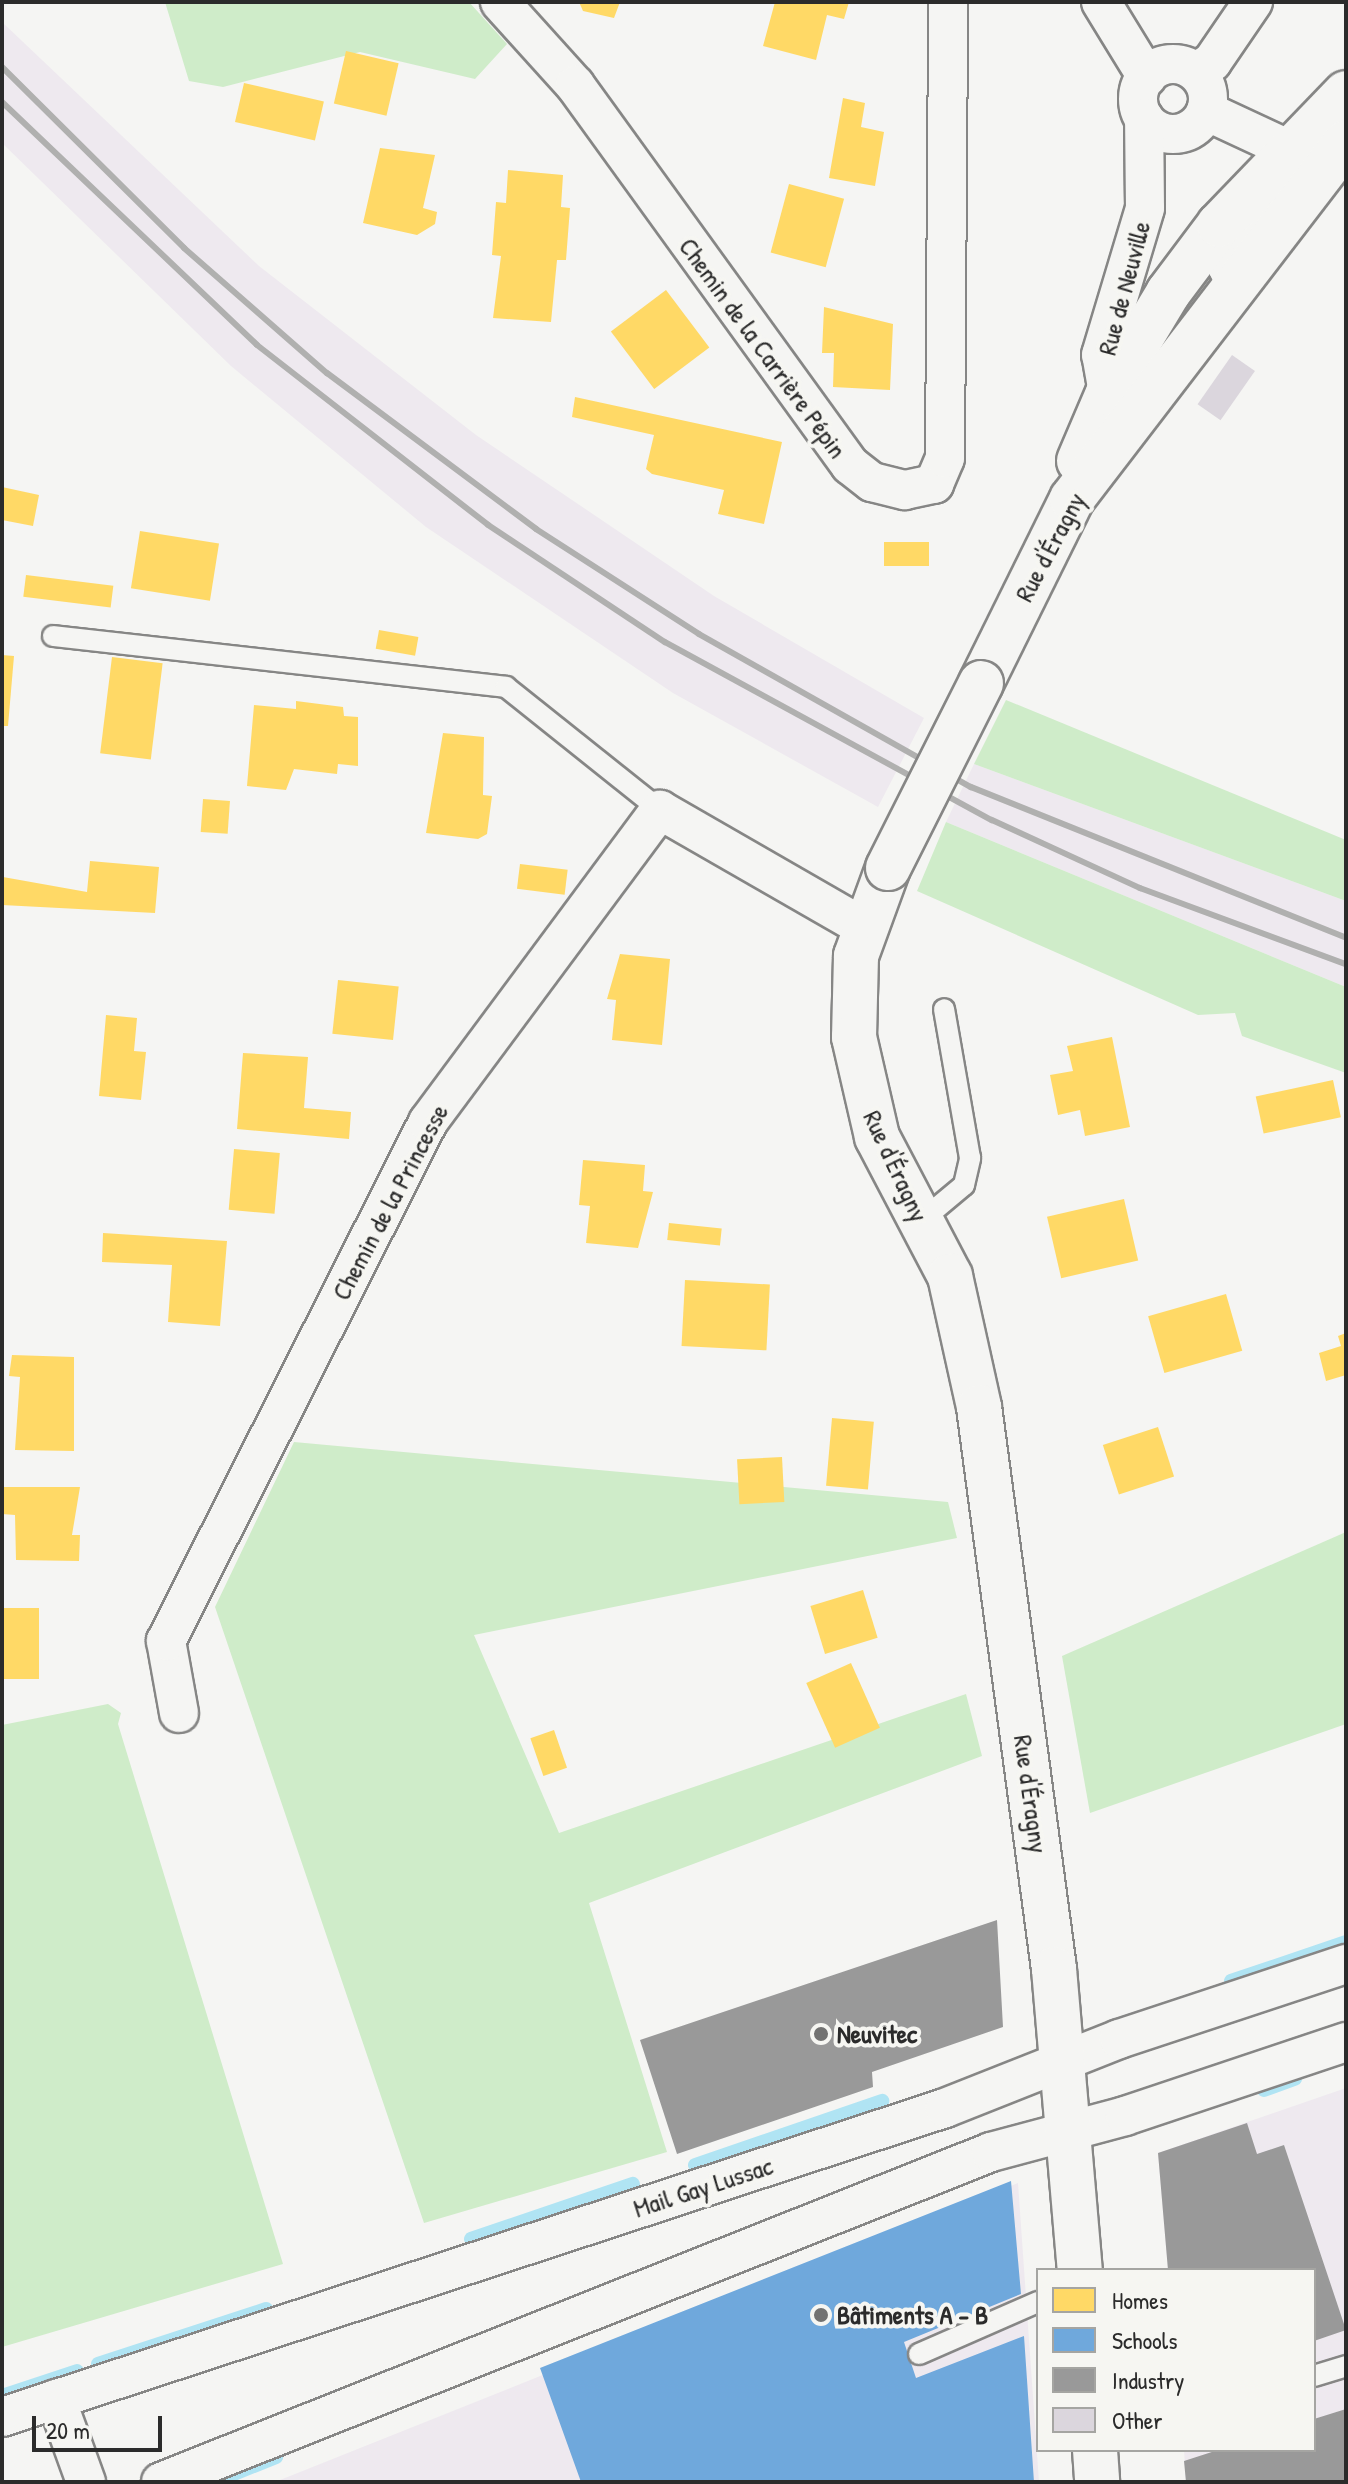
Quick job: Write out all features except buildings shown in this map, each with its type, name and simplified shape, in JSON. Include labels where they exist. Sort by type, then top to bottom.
[{"type":"street","name":"Chemin de la Carrière Pépin","points":[[500,2],[575,85],[850,465],[872,482],[905,490],[934,484],[945,458],[948,2]]},
{"type":"street","points":[[1101,2],[1147,77]]},
{"type":"street","points":[[1196,72],[1212,62],[1253,2]]},
{"type":"street","points":[[1175,64],[1196,72],[1208,93],[1206,111],[1196,126],[1173,134],[1144,118],[1139,97],[1147,77],[1175,64]]},
{"type":"street","points":[[1108,393],[1176,282],[1288,149],[1346,93]]},
{"type":"street","points":[[1206,111],[1288,149]]},
{"type":"street","name":"Rue de Neuville","points":[[1072,499],[1108,393],[1101,355],[1145,208],[1144,118]]},
{"type":"street","name":"Rue d'Éragny","points":[[1080,2268],[1061,2063],[979,1407],[950,1276],[877,1137],[859,1075],[854,1004],[862,926],[1072,499],[1346,142]]},
{"type":"street","points":[[1235,283],[1227,266],[1232,250],[1289,172],[1288,149]]},
{"type":"street","points":[[660,810],[862,926]]},
{"type":"street","name":"Chemin de la Princesse","points":[[179,1713],[166,1641],[428,1122],[660,810]]},
{"type":"street","name":"Mail Gay Lussac","points":[[2,2417],[945,2108],[1061,2063],[1346,1964]]},
{"type":"street","points":[[161,2482],[978,2157],[1067,2133],[1346,2042]]},
{"type":"street","points":[[56,2399],[86,2482]]},
{"type":"street","points":[[1095,2452],[1097,2482]]},
{"type":"lane","points":[[53,636],[506,687],[660,810]]},
{"type":"lane","points":[[921,1221],[964,1185],[970,1158],[944,1009]]},
{"type":"lane","points":[[919,2354],[1036,2303]]},
{"type":"lane","points":[[1316,2375],[1346,2366]]},
{"type":"shaded area","points":[[2,22],[259,266],[476,435],[714,596],[924,718],[878,807],[673,693],[426,527],[231,366],[2,143]]},
{"type":"shaded area","points":[[974,764],[1346,901],[1346,987],[946,822]]},
{"type":"shaded area","points":[[1346,2088],[1346,2482],[1186,2482],[1184,2452],[1316,2452],[1316,2268],[1168,2268],[1158,2153]]},
{"type":"shaded area","name":"Bâtiments A - B","points":[[1018,2183],[1039,2482],[275,2482]]},
{"type":"green space","points":[[165,2],[469,2],[507,44],[475,79],[360,52],[223,87],[189,81]]},
{"type":"green space","points":[[1006,700],[1346,840],[1346,901],[974,764]]},
{"type":"green space","points":[[946,822],[1346,987],[1346,1073],[1242,1036],[1235,1013],[1198,1015],[917,891]]},
{"type":"green space","points":[[294,1442],[948,1502],[957,1538],[474,1635],[559,1833],[966,1694],[982,1756],[589,1903],[667,2152],[424,2223],[215,1607]]},
{"type":"green space","points":[[1346,1532],[1346,1724],[1090,1813],[1062,1656]]},
{"type":"green space","points":[[108,1704],[121,1713],[118,1724],[283,2264],[2,2347],[2,1725]]},
{"type":"waterway","points":[[1231,1981],[1346,1942]]},
{"type":"waterway","points":[[1264,2090],[1295,2079]]},
{"type":"waterway","points":[[695,2165],[882,2101]]},
{"type":"waterway","points":[[471,2239],[633,2184]]},
{"type":"waterway","points":[[98,2364],[266,2309]]},
{"type":"waterway","points":[[2,2396],[77,2371]]},
{"type":"waterway","points":[[214,2482],[276,2457]]},
{"type":"railway","points":[[2,67],[184,248],[327,373],[536,529],[699,634],[971,787],[1346,938]]},
{"type":"railway","points":[[2,102],[257,345],[488,525],[665,642],[992,820],[1140,888],[1346,964]]},
{"type":"place","name":"Neuvitec","points":[[821,2034]]},
{"type":"place","name":"Bâtiments A - B","points":[[821,2315]]}]
